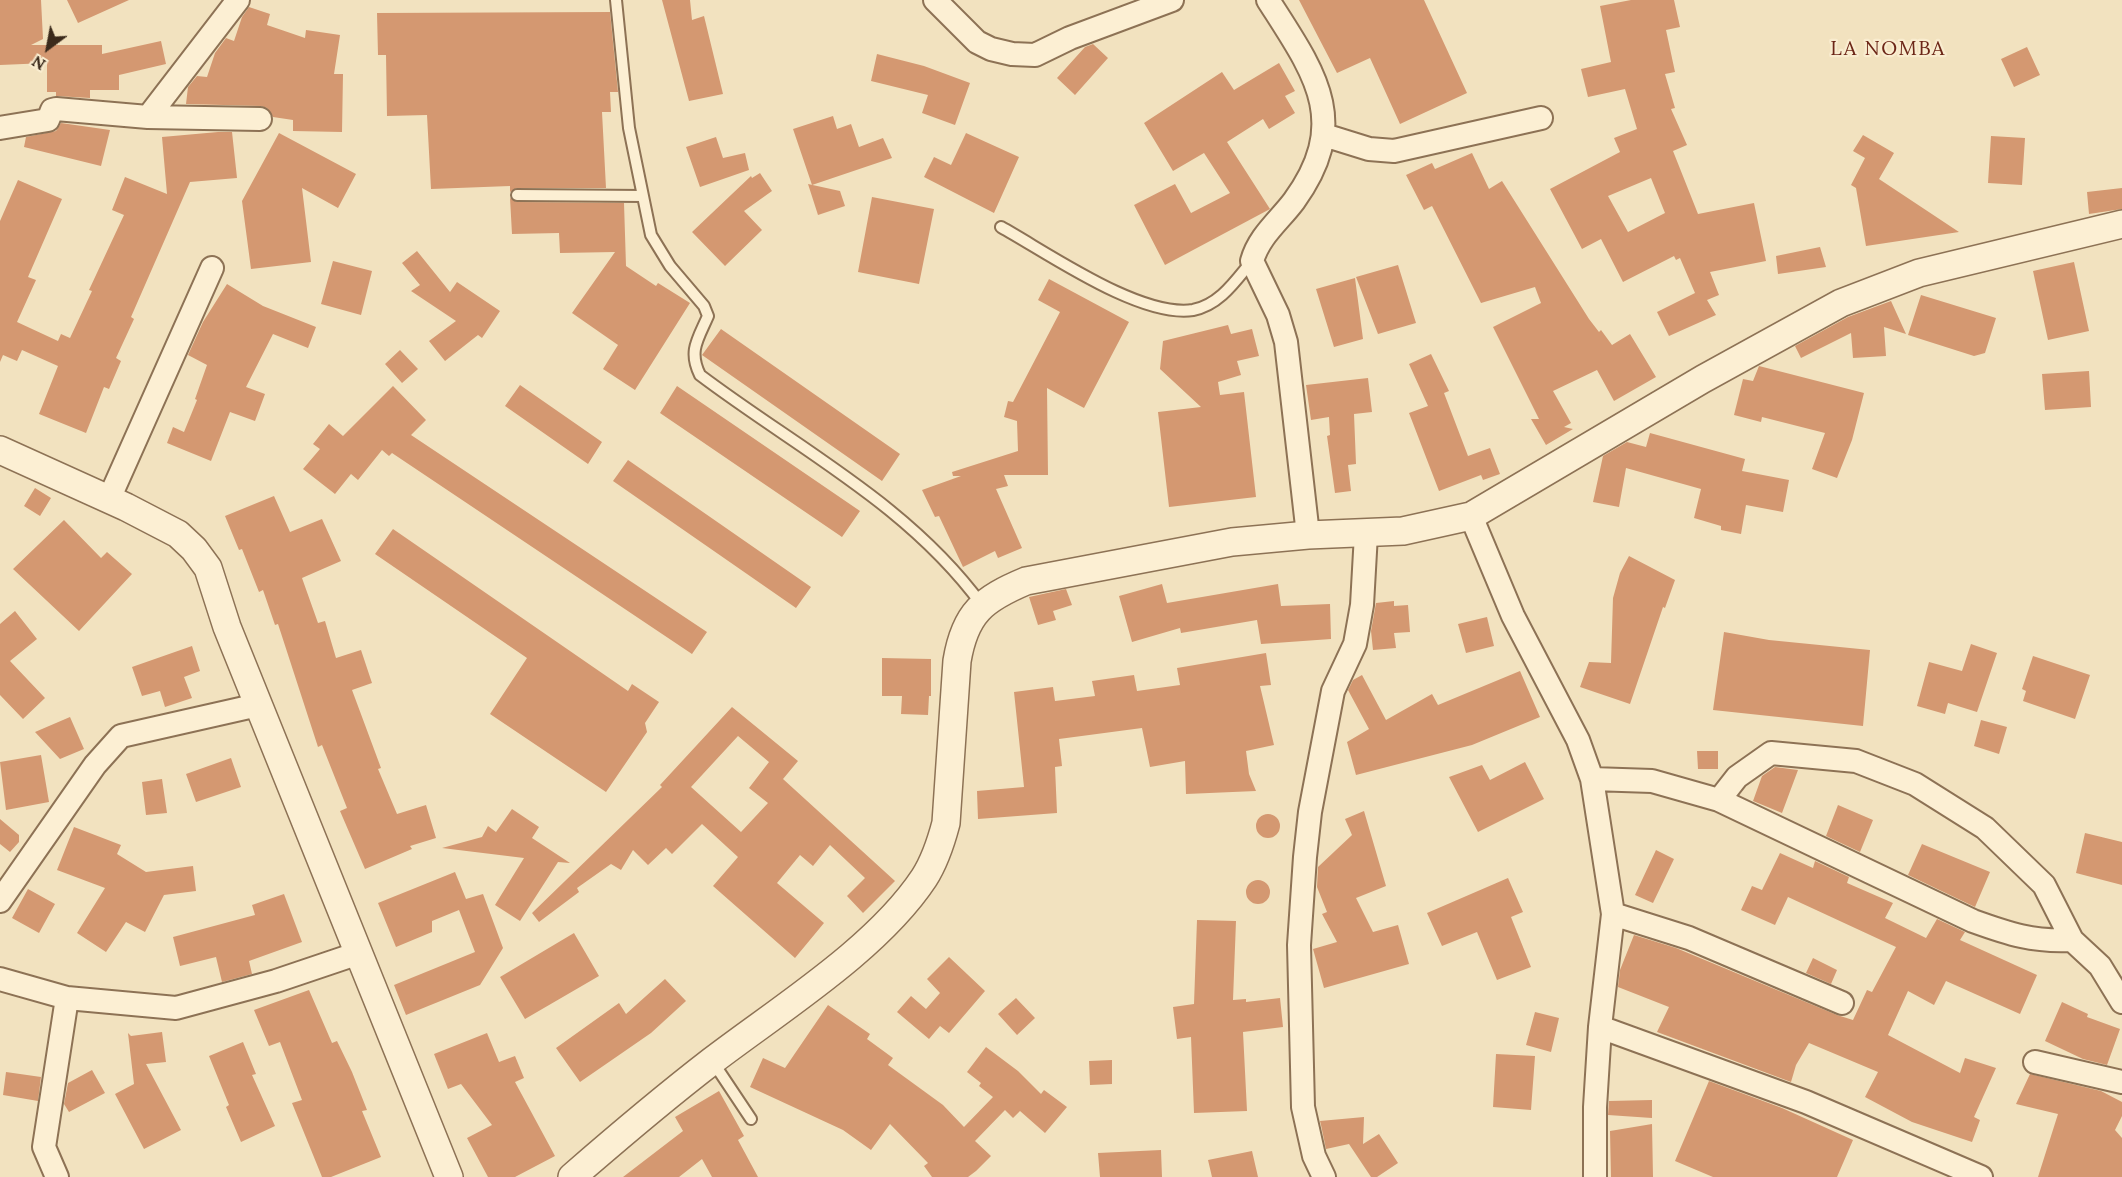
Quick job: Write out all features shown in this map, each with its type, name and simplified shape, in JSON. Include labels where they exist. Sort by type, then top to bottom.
[{"type":"street","points":[[148,117],[238,0]]},
{"type":"street","points":[[935,0],[977,42],[991,49],[1012,54],[1035,55],[1070,38],[1172,0]]},
{"type":"street","points":[[1268,0],[1316,84],[1325,112],[1324,135],[1308,177],[1294,200],[1257,246],[1252,261],[1278,315],[1286,342],[1308,535]]},
{"type":"street","points":[[0,128],[48,120],[52,110],[148,117],[260,119]]},
{"type":"street","points":[[1324,135],[1369,149],[1394,151],[1541,118]]},
{"type":"street","points":[[572,1177],[712,1061],[837,966],[907,901],[925,876],[939,849],[946,823],[957,661],[962,636],[970,618],[998,593],[1026,580],[1232,542],[1308,535],[1403,531],[1471,516],[1703,379],[1850,299],[1919,273],[2122,225]]},
{"type":"street","points":[[109,499],[212,268]]},
{"type":"street","points":[[0,450],[109,499],[178,534],[194,549],[208,568],[227,627],[449,1177]]},
{"type":"street","points":[[1471,516],[1513,616],[1548,687],[1578,740],[1592,779],[1613,914],[1600,1027],[1594,1177]]},
{"type":"street","points":[[1324,1177],[1314,1156],[1303,1107],[1299,945],[1310,812],[1333,691],[1355,644],[1362,605],[1366,534]]},
{"type":"street","points":[[0,901],[95,765],[122,736],[258,705]]},
{"type":"street","points":[[1719,800],[1737,777],[1771,753],[1856,761],[1915,783],[1976,822],[2009,849],[2044,885],[2072,940],[2100,966],[2122,1002]]},
{"type":"street","points":[[1592,779],[1652,781],[1719,800],[1973,921],[2012,935],[2040,941],[2072,940]]},
{"type":"street","points":[[1613,914],[1689,938],[1842,1003]]},
{"type":"street","points":[[0,979],[67,998],[176,1008],[276,981],[359,953]]},
{"type":"street","points":[[57,1177],[44,1147],[67,998]]},
{"type":"street","points":[[1600,1027],[1806,1102],[1982,1177]]},
{"type":"street","points":[[2035,1062],[2122,1082]]},
{"type":"lane","points":[[616,0],[629,128],[651,235],[670,266],[704,306],[708,316],[694,350],[693,362],[700,375],[827,461],[881,501],[930,544],[961,577],[982,605]]},
{"type":"lane","points":[[518,195],[643,196]]},
{"type":"lane","points":[[1001,227],[1144,304],[1172,309],[1194,310],[1221,297],[1252,261]]},
{"type":"lane","points":[[712,1061],[751,1119]]},
{"type":"building","points":[[0,0],[41,0],[43,39],[31,45],[102,45],[102,54],[161,41],[166,64],[119,75],[119,90],[90,90],[90,98],[56,96],[56,92],[47,92],[47,63],[0,65]]},
{"type":"building","points":[[67,0],[129,0],[78,23]]},
{"type":"building","points":[[662,0],[690,0],[692,20],[704,16],[723,94],[689,101]]},
{"type":"building","points":[[1299,0],[1424,0],[1467,93],[1400,124],[1370,58],[1337,73]]},
{"type":"building","points":[[1631,0],[1674,0],[1680,27],[1666,30],[1675,72],[1665,74],[1675,108],[1671,109],[1687,145],[1673,151],[1698,214],[1754,203],[1766,261],[1710,272],[1719,295],[1707,300],[1716,315],[1669,336],[1657,312],[1695,293],[1680,258],[1676,260],[1674,256],[1623,282],[1601,239],[1582,249],[1550,189],[1620,152],[1614,138],[1637,129],[1625,89],[1588,97],[1581,69],[1611,62],[1600,6]],"holes":[[[1651,178],[1665,213],[1628,232],[1608,196]]]},
{"type":"building","points":[[249,7],[270,14],[267,25],[305,38],[306,30],[340,35],[334,74],[343,74],[342,132],[293,131],[293,120],[273,117],[267,108],[261,106],[186,104],[188,87],[197,76],[207,77],[215,53],[226,38],[234,41],[242,17]]},
{"type":"building","points":[[610,12],[618,92],[610,92],[611,112],[602,112],[606,188],[517,188],[510,192],[510,186],[431,189],[427,115],[387,116],[386,55],[378,55],[377,13]]},
{"type":"building","points":[[1093,44],[1108,58],[1075,95],[1057,78],[1085,47]]},
{"type":"building","points":[[2027,47],[2040,75],[2014,87],[2001,59]]},
{"type":"building","points":[[877,54],[924,66],[970,83],[955,125],[922,113],[928,95],[871,81]]},
{"type":"building","points":[[1279,63],[1295,91],[1285,96],[1295,113],[1269,129],[1263,119],[1227,142],[1270,209],[1165,265],[1134,205],[1175,184],[1191,213],[1230,193],[1204,153],[1173,171],[1144,123],[1222,72],[1234,90]]},
{"type":"building","points":[[833,116],[837,129],[851,124],[859,147],[883,138],[892,158],[812,185],[793,129]]},
{"type":"building","points":[[61,123],[110,130],[101,166],[24,147],[26,137],[56,131]]},
{"type":"building","points":[[232,132],[237,178],[190,182],[131,317],[134,319],[116,358],[121,361],[109,389],[104,387],[86,433],[39,414],[58,366],[22,350],[17,361],[3,355],[0,362],[0,221],[18,180],[62,199],[28,277],[36,280],[17,322],[58,341],[61,334],[70,338],[92,291],[89,290],[124,215],[112,210],[125,177],[167,194],[162,137]]},
{"type":"building","points":[[279,133],[356,174],[338,208],[302,188],[311,262],[251,269],[242,201]]},
{"type":"building","points":[[966,133],[1019,157],[994,213],[924,177],[934,157],[951,165]]},
{"type":"building","points":[[1863,135],[1894,153],[1879,179],[1959,232],[1866,246],[1856,188],[1851,185],[1865,158],[1853,151]]},
{"type":"building","points":[[1991,136],[2025,138],[2022,185],[1988,183]]},
{"type":"building","points":[[716,137],[723,158],[745,153],[749,170],[700,187],[686,147]]},
{"type":"building","points":[[1472,153],[1489,189],[1502,181],[1599,332],[1601,330],[1612,345],[1630,334],[1656,377],[1614,401],[1597,370],[1553,391],[1571,423],[1564,427],[1573,429],[1546,445],[1531,419],[1539,419],[1493,327],[1541,303],[1535,287],[1481,303],[1432,206],[1424,210],[1406,175],[1432,163],[1435,169]]},
{"type":"building","points":[[760,173],[772,191],[744,211],[762,230],[725,266],[692,232],[751,176],[752,178]]},
{"type":"building","points":[[808,184],[840,191],[845,206],[818,215]]},
{"type":"building","points":[[2122,188],[2122,209],[2089,214],[2087,192]]},
{"type":"building","points":[[872,197],[934,209],[919,284],[858,272]]},
{"type":"building","points":[[510,198],[517,202],[624,203],[626,266],[656,286],[658,283],[690,303],[635,390],[603,369],[618,345],[572,313],[615,252],[560,253],[559,233],[512,234]]},
{"type":"building","points":[[1820,247],[1826,267],[1778,274],[1776,256]]},
{"type":"building","points":[[417,251],[450,292],[457,282],[500,311],[482,338],[478,335],[445,361],[429,341],[456,321],[411,291],[420,285],[402,263]]},
{"type":"building","points":[[333,261],[372,271],[361,315],[321,304]]},
{"type":"building","points":[[2074,262],[2089,331],[2048,340],[2033,271]]},
{"type":"building","points":[[1398,265],[1416,323],[1378,334],[1356,277]]},
{"type":"building","points":[[1355,278],[1363,339],[1334,347],[1316,289]]},
{"type":"building","points":[[1049,279],[1129,322],[1084,408],[1047,388],[1048,475],[1004,475],[1008,486],[996,489],[1022,548],[998,558],[995,551],[963,567],[939,516],[935,517],[922,490],[961,476],[953,476],[952,472],[1018,451],[1017,421],[1004,417],[1008,401],[1013,402],[1060,312],[1038,300]]},
{"type":"building","points":[[227,284],[263,306],[316,327],[308,348],[273,334],[246,387],[265,394],[255,421],[230,412],[211,461],[167,443],[173,427],[184,432],[197,400],[195,399],[207,365],[188,355],[203,322]]},
{"type":"building","points":[[1921,295],[1996,318],[1985,353],[1974,356],[1908,335]]},
{"type":"building","points":[[1891,301],[1906,334],[1884,327],[1886,356],[1853,358],[1851,333],[1801,358],[1795,346],[1848,317]]},
{"type":"building","points":[[1228,325],[1231,334],[1252,329],[1259,356],[1237,361],[1241,375],[1218,382],[1220,395],[1244,392],[1256,497],[1169,507],[1158,412],[1201,407],[1160,369],[1163,341]]},
{"type":"building","points":[[721,329],[900,454],[882,481],[702,355]]},
{"type":"building","points":[[400,350],[418,369],[402,383],[385,364]]},
{"type":"building","points":[[1431,354],[1449,391],[1444,393],[1468,456],[1490,448],[1500,474],[1483,480],[1481,475],[1439,491],[1409,413],[1428,406],[1409,364]]},
{"type":"building","points":[[1759,366],[1864,393],[1852,440],[1837,478],[1812,469],[1825,433],[1762,417],[1761,422],[1734,415],[1743,379],[1753,381]]},
{"type":"building","points":[[2089,371],[2091,407],[2045,410],[2042,374]]},
{"type":"building","points":[[1368,378],[1372,412],[1354,414],[1356,464],[1348,465],[1351,491],[1335,493],[1327,436],[1330,435],[1329,417],[1311,420],[1306,385]]},
{"type":"building","points":[[520,385],[602,442],[588,464],[505,406]]},
{"type":"building","points":[[393,386],[426,420],[411,435],[707,632],[692,654],[392,453],[389,456],[382,450],[358,480],[351,474],[335,494],[303,469],[320,449],[313,444],[329,424],[343,436]]},
{"type":"building","points":[[677,386],[860,511],[842,537],[660,413]]},
{"type":"building","points":[[1650,433],[1745,459],[1742,471],[1789,480],[1783,512],[1746,505],[1741,534],[1721,530],[1721,526],[1694,518],[1701,489],[1626,468],[1619,507],[1593,502],[1603,456],[1627,442],[1646,447]]},
{"type":"building","points":[[628,460],[811,587],[796,608],[613,481]]},
{"type":"building","points":[[35,488],[51,498],[40,516],[24,506]]},
{"type":"building","points":[[274,496],[290,532],[322,519],[341,561],[302,578],[318,623],[325,621],[336,658],[361,650],[372,683],[352,690],[381,768],[378,769],[397,814],[426,805],[436,838],[410,846],[412,849],[365,869],[340,811],[347,808],[322,745],[318,747],[278,624],[275,625],[263,590],[259,592],[242,549],[239,550],[225,516]]},
{"type":"building","points":[[64,520],[101,558],[107,552],[132,574],[79,631],[13,569]]},
{"type":"building","points":[[393,529],[628,691],[632,684],[659,702],[645,723],[647,732],[606,792],[490,714],[527,658],[375,554]]},
{"type":"building","points":[[1629,556],[1675,580],[1665,608],[1663,607],[1630,704],[1580,687],[1589,662],[1611,663],[1613,598],[1620,573]]},
{"type":"building","points":[[1162,584],[1167,603],[1278,584],[1281,606],[1330,604],[1331,639],[1261,644],[1257,620],[1181,633],[1180,628],[1132,642],[1119,596]]},
{"type":"building","points":[[1066,589],[1072,605],[1053,611],[1056,620],[1038,625],[1029,597]]},
{"type":"building","points":[[1394,601],[1394,606],[1408,605],[1410,632],[1394,633],[1396,648],[1373,650],[1371,631],[1376,603]]},
{"type":"building","points":[[15,611],[37,639],[10,661],[45,698],[23,719],[0,695],[0,624]]},
{"type":"building","points":[[1487,617],[1494,646],[1466,653],[1458,624]]},
{"type":"building","points":[[1724,632],[1769,640],[1870,650],[1863,726],[1713,710]]},
{"type":"building","points":[[1971,644],[1997,653],[1977,712],[1948,703],[1945,714],[1917,706],[1929,662],[1962,671]]},
{"type":"building","points":[[192,646],[200,671],[184,677],[192,698],[165,707],[160,691],[142,696],[132,667]]},
{"type":"building","points":[[1266,653],[1271,685],[1260,686],[1274,745],[1246,751],[1249,774],[1256,791],[1186,794],[1185,761],[1150,767],[1142,728],[1059,739],[1062,766],[1055,767],[1057,813],[978,819],[977,791],[1024,787],[1014,692],[1053,687],[1055,701],[1095,696],[1092,681],[1134,675],[1137,691],[1180,685],[1177,668]]},
{"type":"building","points":[[2033,656],[2090,675],[2075,719],[2023,701],[2026,691],[2022,689]]},
{"type":"building","points":[[882,658],[931,659],[931,696],[929,696],[928,715],[901,714],[902,696],[882,696]]},
{"type":"building","points":[[1520,671],[1540,717],[1472,745],[1356,775],[1347,742],[1369,729],[1348,690],[1353,680],[1362,675],[1386,720],[1432,694],[1438,705]]},
{"type":"building","points":[[732,707],[798,761],[783,779],[895,881],[863,913],[847,896],[865,878],[830,845],[813,866],[800,855],[777,883],[824,923],[795,958],[713,886],[738,857],[702,824],[672,854],[666,848],[648,865],[633,850],[621,870],[611,864],[577,888],[579,892],[539,922],[532,913],[662,787],[660,785]],"holes":[[[738,736],[769,762],[749,788],[768,803],[741,832],[691,787]]]},
{"type":"building","points":[[70,717],[84,749],[60,759],[35,732]]},
{"type":"building","points":[[1981,720],[2007,727],[1999,754],[1974,746]]},
{"type":"building","points":[[1697,751],[1718,751],[1718,769],[1698,769]]},
{"type":"building","points":[[41,755],[49,802],[6,810],[0,762]]},
{"type":"building","points":[[231,758],[241,787],[196,802],[186,774]]},
{"type":"building","points":[[1525,762],[1544,799],[1478,832],[1449,777],[1482,765],[1490,780]]},
{"type":"building","points":[[1775,767],[1798,770],[1782,813],[1753,801],[1762,776]]},
{"type":"building","points":[[162,779],[167,813],[146,815],[142,782]]},
{"type":"building","points":[[1838,805],[1873,820],[1860,852],[1826,836]]},
{"type":"building","points":[[512,809],[539,827],[532,838],[570,863],[558,862],[520,921],[495,905],[524,858],[442,848],[482,837],[488,826],[496,832]]},
{"type":"building","points":[[1364,811],[1386,886],[1356,898],[1373,932],[1398,925],[1409,964],[1324,988],[1313,949],[1337,942],[1322,914],[1327,912],[1317,887],[1318,867],[1352,835],[1345,819]]},
{"type":"building","points":[[1268,814],[1277,817],[1280,826],[1277,835],[1268,838],[1259,835],[1256,826],[1259,817]]},
{"type":"building","points":[[0,819],[19,835],[19,842],[10,852],[0,844]]},
{"type":"building","points":[[74,827],[121,845],[117,854],[146,872],[193,866],[196,891],[164,895],[145,932],[126,922],[106,952],[77,933],[105,888],[57,870]]},
{"type":"building","points":[[2085,833],[2122,842],[2122,885],[2076,873]]},
{"type":"building","points":[[1922,844],[1990,872],[1975,907],[1908,875]]},
{"type":"building","points":[[1656,850],[1674,859],[1653,903],[1635,895]]},
{"type":"building","points":[[1780,853],[1813,868],[1815,861],[1849,877],[1847,883],[1893,903],[1885,918],[1926,938],[1937,919],[1965,932],[1960,940],[2037,975],[2020,1014],[1946,981],[1934,1005],[1908,991],[1888,1035],[1960,1073],[1965,1058],[1996,1068],[1974,1117],[1980,1120],[1972,1142],[1912,1122],[1865,1097],[1878,1072],[1809,1043],[1796,1065],[1791,1082],[1657,1032],[1669,1007],[1618,987],[1620,970],[1634,935],[1676,948],[1853,1020],[1867,990],[1872,992],[1896,947],[1788,897],[1775,925],[1741,910],[1752,886],[1762,890]]},
{"type":"building","points":[[455,872],[466,899],[483,894],[503,948],[480,985],[406,1015],[394,985],[475,952],[459,910],[432,921],[432,932],[396,947],[378,903]]},
{"type":"building","points":[[1508,878],[1523,912],[1511,917],[1531,967],[1497,980],[1477,932],[1442,946],[1427,913]]},
{"type":"building","points":[[1258,880],[1266,884],[1270,892],[1266,900],[1258,904],[1250,900],[1246,892],[1250,884]]},
{"type":"building","points":[[28,889],[55,904],[39,933],[12,918]]},
{"type":"building","points":[[284,894],[302,942],[249,961],[252,974],[222,982],[216,957],[180,966],[173,937],[255,915],[252,905]]},
{"type":"building","points":[[1197,920],[1236,921],[1233,1000],[1246,999],[1246,1002],[1280,998],[1283,1027],[1243,1032],[1247,1111],[1194,1113],[1191,1037],[1177,1039],[1173,1007],[1194,1004]]},
{"type":"building","points":[[574,933],[599,976],[525,1019],[500,977]]},
{"type":"building","points":[[949,957],[985,991],[949,1033],[940,1026],[929,1039],[897,1012],[911,996],[926,1009],[940,993],[927,979]]},
{"type":"building","points":[[1813,958],[1837,970],[1831,984],[1806,973]]},
{"type":"building","points":[[665,979],[686,1001],[651,1033],[580,1082],[556,1048],[619,1003],[626,1014]]},
{"type":"building","points":[[309,990],[332,1043],[337,1041],[352,1072],[367,1110],[362,1111],[381,1157],[331,1177],[322,1177],[292,1103],[302,1100],[280,1042],[269,1046],[254,1010]]},
{"type":"building","points":[[1016,998],[1035,1018],[1017,1035],[998,1014]]},
{"type":"building","points":[[2062,1002],[2088,1014],[2087,1017],[2120,1029],[2107,1065],[2083,1059],[2045,1041]]},
{"type":"building","points":[[828,1005],[870,1034],[867,1039],[893,1058],[888,1065],[943,1105],[964,1127],[993,1097],[967,1072],[986,1047],[1018,1071],[1041,1094],[1044,1090],[1067,1107],[1045,1133],[1020,1111],[1013,1118],[1005,1110],[975,1141],[991,1156],[976,1171],[968,1177],[932,1177],[924,1166],[928,1163],[890,1124],[871,1150],[843,1130],[750,1087],[763,1058],[785,1068]]},
{"type":"building","points":[[1535,1012],[1559,1018],[1551,1052],[1526,1045]]},
{"type":"building","points":[[162,1032],[166,1062],[146,1064],[181,1130],[144,1149],[115,1094],[134,1084],[128,1033],[131,1036]]},
{"type":"building","points":[[487,1033],[499,1062],[515,1056],[524,1078],[515,1082],[555,1156],[515,1177],[488,1177],[467,1138],[492,1125],[461,1084],[448,1089],[434,1054]]},
{"type":"building","points":[[243,1042],[256,1074],[252,1075],[275,1126],[241,1142],[226,1107],[229,1105],[209,1056]]},
{"type":"building","points":[[1496,1054],[1535,1056],[1531,1110],[1493,1107]]},
{"type":"building","points":[[1112,1060],[1112,1084],[1090,1085],[1089,1061]]},
{"type":"building","points":[[92,1070],[105,1093],[69,1112],[64,1104],[68,1083]]},
{"type":"building","points":[[6,1072],[41,1077],[38,1101],[3,1095]]},
{"type":"building","points":[[2030,1074],[2101,1091],[2122,1102],[2122,1116],[2115,1130],[2122,1138],[2122,1177],[2038,1177],[2058,1114],[2016,1104]]},
{"type":"building","points":[[1709,1081],[1782,1108],[1853,1140],[1837,1177],[1713,1177],[1675,1161]]},
{"type":"building","points":[[719,1091],[744,1136],[738,1140],[758,1177],[712,1177],[702,1159],[679,1177],[623,1177],[683,1131],[675,1117]]},
{"type":"building","points":[[1652,1100],[1652,1118],[1608,1115],[1609,1101]]},
{"type":"building","points":[[1364,1117],[1363,1144],[1379,1134],[1398,1163],[1377,1177],[1371,1177],[1349,1144],[1326,1149],[1320,1121]]},
{"type":"building","points":[[1652,1124],[1653,1177],[1611,1177],[1610,1131]]},
{"type":"building","points":[[1161,1150],[1162,1177],[1100,1177],[1098,1153]]},
{"type":"building","points":[[1252,1151],[1258,1177],[1212,1177],[1208,1160]]},
{"type":"district","name":"LA NOMBA","points":[[1888,49]]}]
